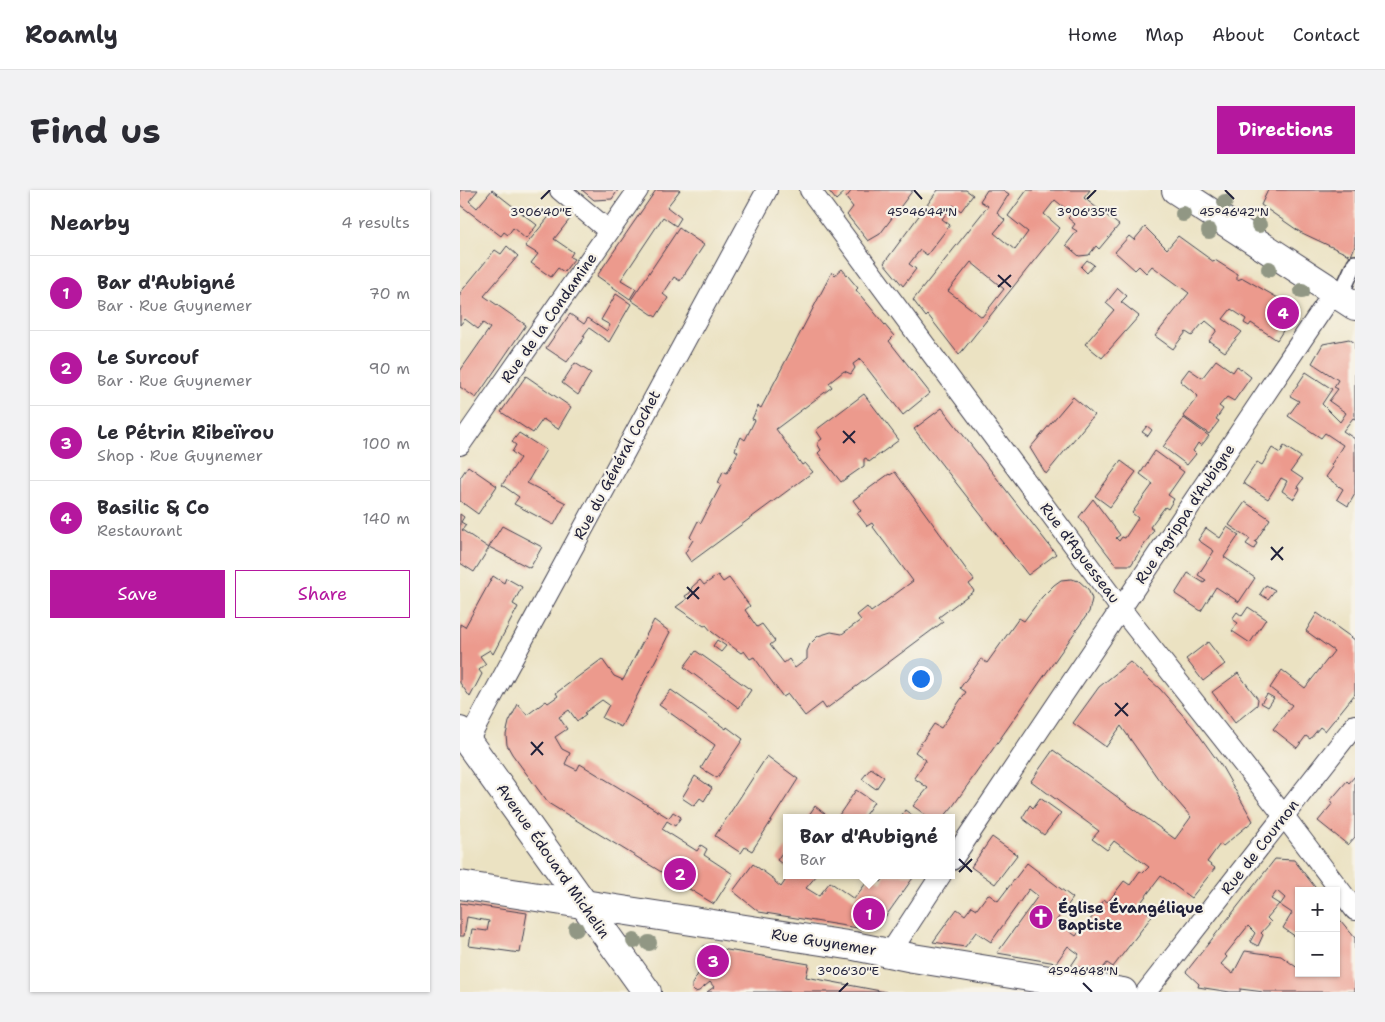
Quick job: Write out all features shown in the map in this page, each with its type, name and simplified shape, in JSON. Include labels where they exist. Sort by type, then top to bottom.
[{"type":"main road","points":[[1176,190],[1343,298]]},
{"type":"main road","name":"Avenue Édouard Michelin","points":[[464,736],[647,992]]},
{"type":"main road","name":"Rue Guynemer","points":[[460,885],[854,946],[913,958],[1123,992]]},
{"type":"street","points":[[560,190],[609,231]]},
{"type":"street","name":"Rue de la Condamine","points":[[460,445],[638,190]]},
{"type":"street","name":"Rue du Général Cochet","points":[[464,736],[767,190]]},
{"type":"street","name":"Rue d'Aguesseau","points":[[810,190],[1121,609],[1284,816],[1355,910]]},
{"type":"street","points":[[1343,298],[1355,263]]},
{"type":"street","name":"Rue Agrippa d'Aubigne","points":[[955,856],[1121,609],[1343,298]]},
{"type":"street","name":"Rue de Cournon","points":[[1146,992],[1355,725]]},
{"type":"street","points":[[890,953],[939,879]]},
{"type":"building","points":[[460,190],[478,190],[469,201],[477,208],[492,190],[537,225],[526,239],[513,228],[508,235],[504,232],[501,236],[460,205]]},
{"type":"building","points":[[582,190],[618,190],[612,199],[594,200]]},
{"type":"building","points":[[656,190],[680,190],[667,207],[681,218],[676,226],[663,217],[621,280],[636,289],[630,299],[597,276]]},
{"type":"building","points":[[828,190],[847,190],[836,200]]},
{"type":"building","points":[[852,190],[913,190],[880,234],[868,241],[847,215],[853,207],[846,198]]},
{"type":"building","points":[[938,190],[966,190],[973,195],[961,211],[953,205],[942,219],[950,225],[927,255],[920,250],[909,264],[916,269],[903,286],[884,263]]},
{"type":"building","points":[[987,190],[1003,190],[1009,194],[997,213],[1005,220],[994,233],[1015,250],[1028,232],[1008,216],[1027,190],[1090,190],[1084,198],[1119,225],[1099,249],[1096,246],[1089,255],[1079,256],[1066,245],[1077,231],[1072,228],[1075,224],[1068,218],[1072,214],[1055,200],[1044,214],[1060,228],[959,355],[928,315],[926,317],[913,300],[988,206],[980,201]],"holes":[[[971,262],[1004,289],[982,317],[948,291]]]},
{"type":"building","points":[[1268,190],[1355,190],[1355,246],[1351,256],[1300,232],[1261,205]]},
{"type":"building","points":[[556,208],[570,219],[554,239],[573,252],[570,257],[574,259],[564,272],[558,268],[551,277],[531,263],[538,254],[525,246]]},
{"type":"building","points":[[1145,227],[1167,249],[1178,236],[1214,262],[1215,260],[1237,274],[1237,280],[1243,278],[1285,302],[1290,320],[1277,340],[1251,323],[1249,326],[1244,323],[1246,319],[1231,309],[1223,319],[1242,332],[1225,352],[1209,341],[1217,330],[1206,321],[1192,336],[1186,332],[1173,349],[1155,336],[1189,293],[1152,266],[1146,273],[1139,266],[1135,270],[1115,252],[1129,236],[1134,240]]},
{"type":"building","points":[[679,228],[704,245],[680,281],[674,277],[663,294],[668,298],[656,317],[631,300]]},
{"type":"building","points":[[507,246],[518,256],[484,296],[526,325],[476,398],[460,387],[460,371],[490,328],[483,323],[478,329],[465,319],[460,325],[460,293],[495,250],[501,254]]},
{"type":"building","points":[[1087,260],[1094,265],[1087,273],[1081,267]]},
{"type":"building","points":[[842,269],[858,288],[856,290],[894,336],[889,341],[930,393],[903,415],[860,359],[853,364],[855,368],[851,374],[844,371],[829,383],[832,387],[776,429],[802,465],[805,463],[813,472],[691,562],[685,553],[693,540],[690,537],[698,521],[701,523],[721,485],[718,483],[723,471],[727,473],[738,452],[735,450],[741,437],[745,440],[755,420],[752,419],[758,406],[761,408],[832,272],[835,275]]},
{"type":"building","points":[[1118,288],[1127,296],[1121,302],[1139,316],[1102,358],[1085,344],[1114,310],[1106,303]]},
{"type":"building","points":[[616,294],[631,304],[609,342],[589,328],[583,336],[585,337],[567,362],[546,348],[570,314],[584,324],[588,318],[607,331],[610,325],[601,320]]},
{"type":"building","points":[[1349,339],[1355,343],[1355,419],[1353,418],[1343,431],[1355,439],[1355,494],[1348,506],[1337,499],[1343,489],[1326,477],[1343,445],[1325,433],[1321,438],[1288,416],[1299,401],[1290,396],[1306,372],[1332,389],[1322,404],[1340,422],[1346,413],[1329,401],[1338,389],[1334,387],[1338,380],[1312,363],[1323,344]]},
{"type":"building","points":[[1216,360],[1233,372],[1237,366],[1251,377],[1234,401],[1227,397],[1219,406],[1223,409],[1216,419],[1219,421],[1209,434],[1183,416],[1198,396],[1180,381],[1189,369],[1202,378]]},
{"type":"building","points":[[575,363],[591,373],[578,395],[562,383]]},
{"type":"building","points":[[526,376],[571,407],[558,429],[543,419],[533,433],[501,412]]},
{"type":"building","points":[[864,394],[899,440],[869,462],[866,458],[864,459],[864,466],[841,482],[818,453],[821,450],[818,442],[822,439],[816,430]]},
{"type":"building","points":[[1073,397],[1094,415],[1046,474],[1030,448]]},
{"type":"building","points":[[942,408],[1056,554],[1028,575],[914,429]]},
{"type":"building","points":[[1184,418],[1209,436],[1201,446],[1198,443],[1193,451],[1196,454],[1187,465],[1163,447]]},
{"type":"building","points":[[1147,426],[1152,430],[1148,436],[1142,432]]},
{"type":"building","points":[[519,433],[546,450],[527,483],[566,503],[554,525],[514,504],[519,497],[502,485],[520,458],[512,452],[516,445],[512,442]]},
{"type":"building","points":[[1284,446],[1301,457],[1291,471],[1303,479],[1297,487],[1300,489],[1294,499],[1282,491],[1287,481],[1281,478],[1268,499],[1243,483],[1257,462],[1262,465],[1272,448],[1280,453]]},
{"type":"building","points":[[1155,451],[1184,472],[1168,495],[1174,499],[1168,509],[1165,507],[1150,527],[1154,530],[1131,565],[1116,565],[1079,517],[1093,499],[1120,535],[1116,538],[1119,541],[1122,537],[1125,538],[1138,518],[1132,513],[1153,484],[1140,474]]},
{"type":"building","points":[[1121,461],[1136,472],[1110,507],[1095,496]]},
{"type":"building","points":[[468,466],[497,486],[478,514],[460,501],[460,478]]},
{"type":"building","points":[[895,472],[974,580],[969,584],[974,591],[939,617],[943,622],[826,709],[822,703],[805,716],[788,694],[783,697],[754,657],[750,659],[744,651],[741,653],[712,632],[706,625],[704,626],[676,607],[687,599],[685,596],[690,593],[692,587],[700,580],[704,585],[718,575],[723,582],[729,578],[750,606],[745,610],[757,627],[762,624],[775,641],[770,645],[784,663],[789,659],[795,668],[807,659],[807,651],[810,644],[818,636],[831,632],[842,634],[861,620],[857,615],[867,607],[871,612],[913,581],[872,523],[867,526],[857,513],[861,511],[853,500],[889,474]]},
{"type":"building","points":[[1245,502],[1270,519],[1255,542],[1257,543],[1254,549],[1246,544],[1250,539],[1229,525]]},
{"type":"building","points":[[460,514],[464,517],[461,522],[466,525],[462,530],[489,548],[474,572],[460,563]]},
{"type":"building","points":[[502,526],[542,547],[530,568],[489,547]]},
{"type":"building","points":[[1227,527],[1239,535],[1224,557],[1255,578],[1239,602],[1216,587],[1201,611],[1175,594],[1188,573],[1204,583],[1206,580],[1198,575],[1214,551],[1198,540],[1206,528],[1220,538]]},
{"type":"building","points":[[493,576],[504,583],[506,578],[522,587],[513,604],[518,607],[493,654],[490,650],[480,656],[486,664],[479,670],[482,674],[470,697],[460,683],[460,624],[465,627]]},
{"type":"building","points":[[1071,579],[1079,581],[1088,589],[1092,599],[1089,612],[953,806],[946,814],[924,814],[913,806],[928,788],[914,778],[926,760],[915,752],[934,724],[941,728],[966,692],[960,688],[981,659],[987,663],[1019,618],[1024,621],[1042,597],[1061,580]]},
{"type":"building","points":[[1266,585],[1275,590],[1268,599],[1260,594]]},
{"type":"building","points":[[1248,607],[1266,619],[1250,643],[1232,631],[1238,623],[1232,619],[1237,612],[1242,616]]},
{"type":"building","points":[[1317,613],[1355,640],[1355,694],[1325,731],[1320,727],[1310,739],[1306,736],[1297,748],[1273,729],[1292,705],[1270,688],[1282,670],[1305,688],[1334,651],[1306,631]]},
{"type":"building","points":[[654,620],[670,632],[621,727],[602,718],[609,705],[602,700],[584,713],[586,714],[577,721],[569,710],[559,717],[567,729],[555,737],[562,749],[570,753],[565,764],[577,770],[580,764],[669,818],[673,812],[681,817],[675,826],[667,821],[662,829],[697,851],[701,845],[707,849],[704,855],[733,874],[714,904],[548,803],[507,745],[506,735],[509,722],[518,704],[527,715],[546,701],[548,703],[558,696],[556,693],[602,659],[614,676],[623,680]]},
{"type":"building","points":[[717,640],[726,646],[721,652],[713,646]]},
{"type":"building","points":[[1208,642],[1225,664],[1203,681],[1186,659]]},
{"type":"building","points":[[696,651],[751,690],[739,708],[684,667]]},
{"type":"building","points":[[1130,662],[1160,689],[1194,728],[1222,767],[1253,821],[1223,846],[1220,844],[1207,862],[1215,868],[1191,898],[1161,876],[1139,905],[1152,916],[1113,967],[1107,963],[1101,971],[1071,966],[1079,954],[1068,946],[1056,963],[997,953],[1038,896],[1029,889],[991,942],[976,932],[965,947],[933,942],[957,909],[965,915],[972,906],[977,909],[988,894],[998,901],[1027,863],[1073,898],[1056,921],[1076,936],[1079,932],[1081,933],[1104,900],[1108,902],[1124,881],[1130,885],[1140,871],[1143,873],[1149,867],[1114,841],[1107,850],[1092,839],[1099,831],[1031,781],[1053,750],[1175,839],[1191,817],[1159,780],[1121,726],[1106,747],[1073,723],[1099,687]]},
{"type":"building","points":[[1238,673],[1258,699],[1257,705],[1235,723],[1212,692]]},
{"type":"building","points":[[671,690],[743,739],[717,778],[701,768],[715,745],[659,705]]},
{"type":"building","points":[[1267,694],[1274,698],[1268,707],[1261,703]]},
{"type":"building","points":[[767,756],[798,779],[752,851],[745,847],[741,853],[715,836]]},
{"type":"building","points":[[871,768],[884,777],[876,789],[862,779]]},
{"type":"building","points":[[695,776],[712,788],[704,801],[700,798],[694,806],[682,798]]},
{"type":"building","points":[[1355,776],[1355,837],[1348,845],[1318,821],[1333,803],[1330,801],[1347,781],[1349,783]]},
{"type":"building","points":[[856,790],[874,802],[866,814],[840,814]]},
{"type":"building","points":[[1040,798],[1061,813],[1044,835],[1022,818],[1030,805],[1033,808]]},
{"type":"building","points":[[815,806],[825,814],[810,814]]},
{"type":"building","points":[[905,810],[910,814],[902,814]]},
{"type":"building","points":[[992,837],[1017,855],[995,884],[971,867]]},
{"type":"building","points":[[783,851],[783,865],[777,860]]},
{"type":"building","points":[[1275,859],[1294,860],[1315,887],[1295,887],[1295,936],[1283,928],[1292,913],[1280,905],[1285,898],[1277,891],[1271,899],[1279,904],[1267,918],[1271,922],[1261,933],[1263,935],[1258,946],[1250,942],[1255,933],[1248,926],[1225,955],[1227,957],[1221,964],[1233,974],[1245,951],[1281,956],[1295,966],[1295,977],[1340,977],[1340,920],[1355,938],[1355,992],[1264,992],[1240,989],[1240,992],[1230,992],[1198,987],[1199,984],[1186,972]]},
{"type":"building","points":[[753,864],[775,880],[781,887],[786,879],[814,879],[806,888],[819,896],[830,882],[854,899],[869,879],[877,879],[881,882],[883,879],[912,879],[881,923],[864,929],[759,912],[733,891]]},
{"type":"building","points":[[460,903],[527,913],[520,953],[469,946],[472,929],[487,931],[489,921],[467,917],[464,936],[460,936]]},
{"type":"building","points":[[704,946],[809,964],[806,977],[886,992],[707,992],[714,987],[710,982],[695,992],[692,989],[692,984],[700,973]]},
{"type":"place","name":"Basilic & Co","points":[[1283,313]]},
{"type":"place","name":"Le Surcouf","points":[[680,874]]},
{"type":"place","name":"Bar d'Aubigné","points":[[869,914]]},
{"type":"place","name":"Église Évangélique Baptiste","points":[[1041,917]]},
{"type":"place","name":"Le Pétrin Ribeïrou","points":[[713,961]]}]
